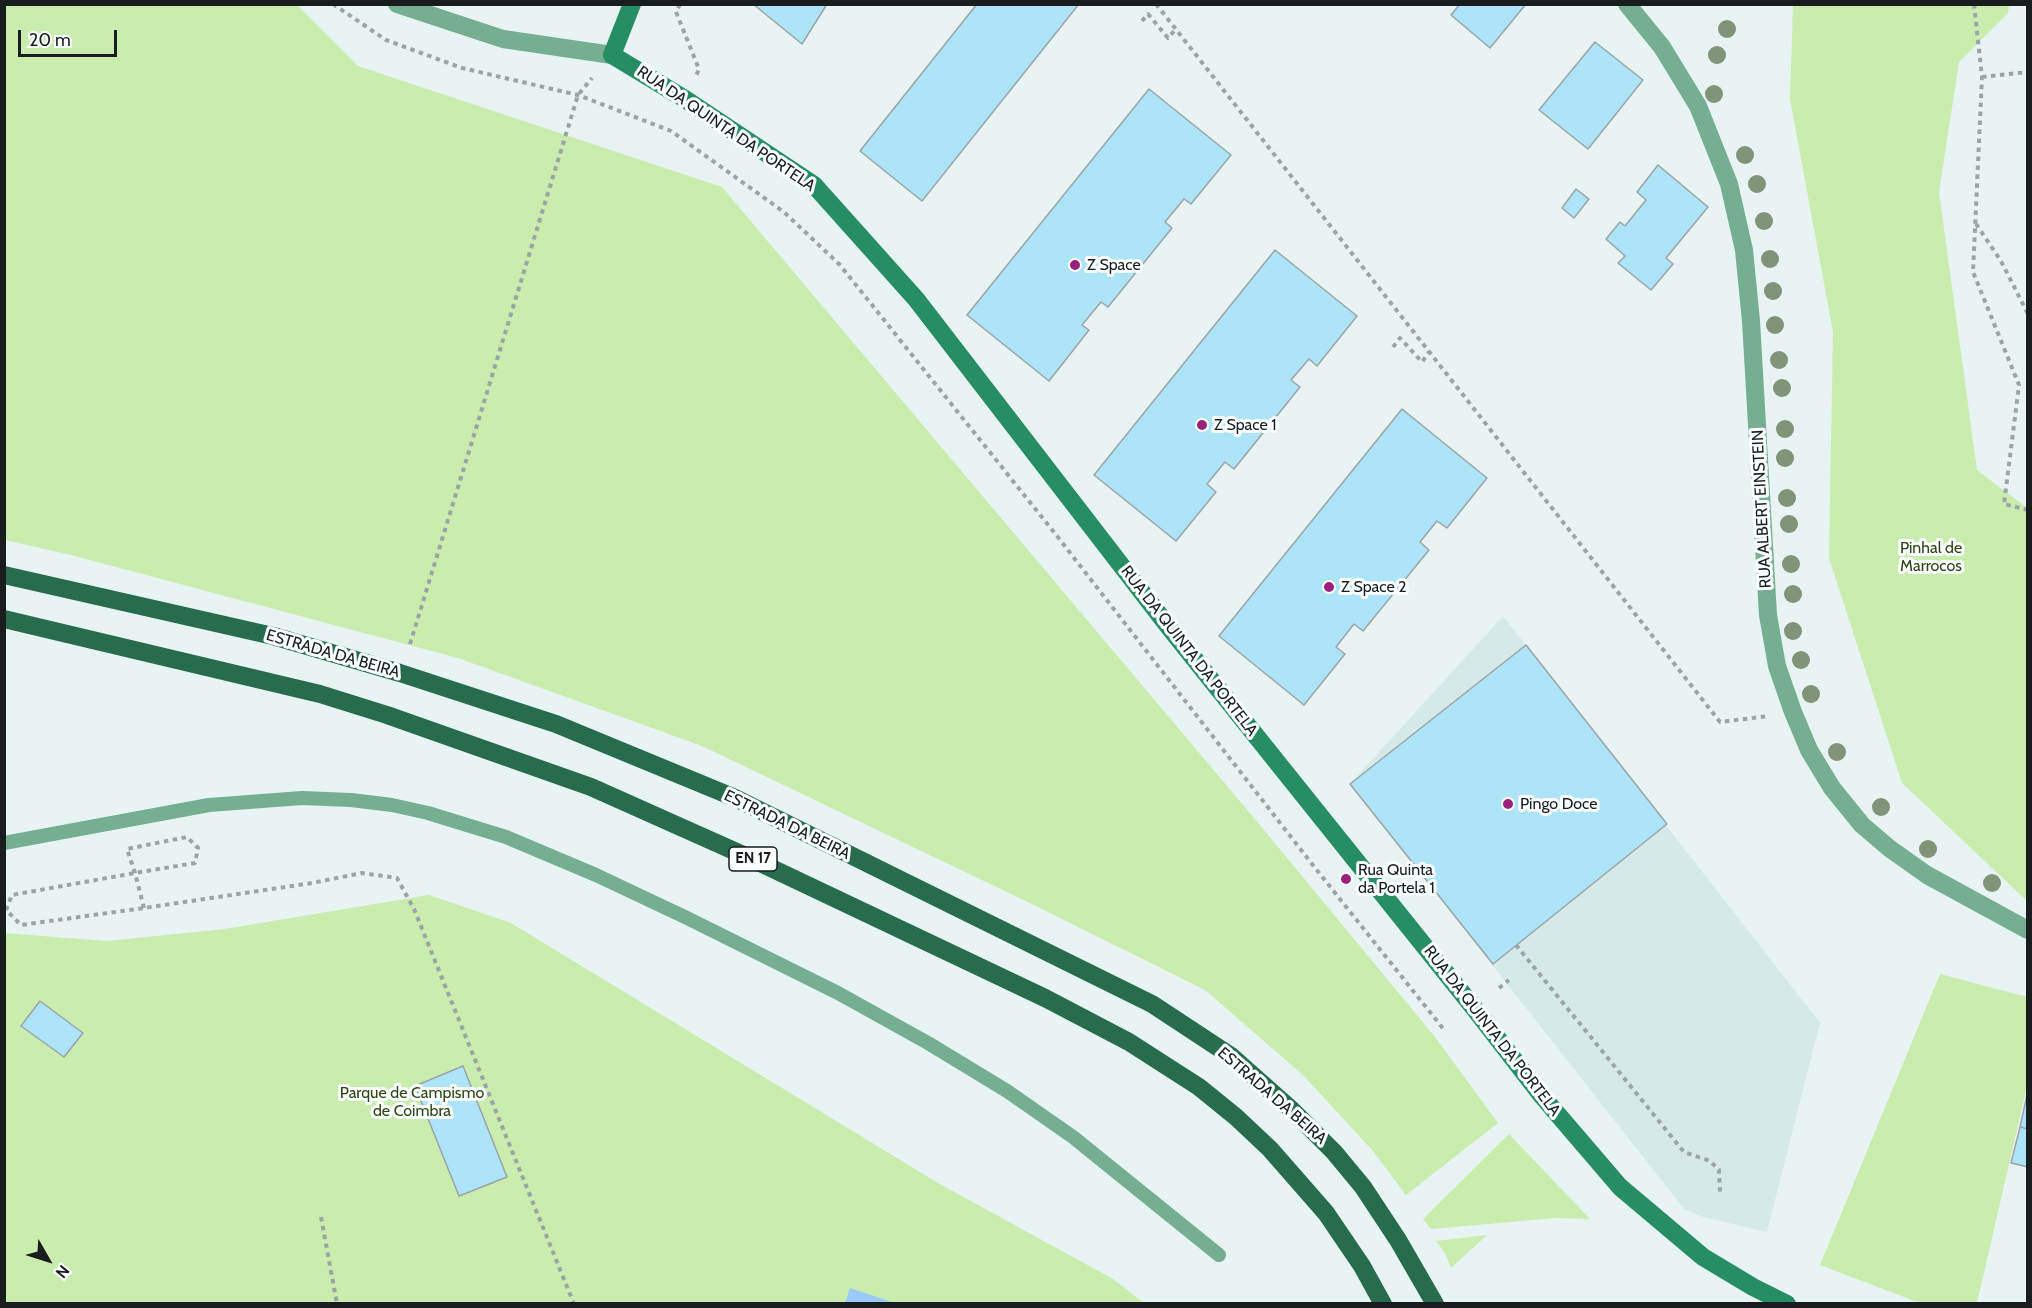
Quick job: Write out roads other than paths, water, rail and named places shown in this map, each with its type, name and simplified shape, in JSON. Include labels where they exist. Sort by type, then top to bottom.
[{"type":"main road","name":"ESTRADA DA BEIRA","points":[[4,575],[273,636],[400,673],[556,724],[733,798],[1152,1004],[1231,1056],[1293,1111],[1334,1152],[1363,1187],[1398,1240],[1435,1304]]},
{"type":"main road","name":"EN 17","points":[[4,620],[320,694],[387,715],[591,787],[750,858],[1046,998],[1129,1042],[1200,1087],[1236,1117],[1270,1149],[1326,1213],[1362,1266],[1383,1304]]},
{"type":"street","points":[[397,4],[503,39],[612,54],[632,4]]},
{"type":"street","name":"RUA ALBERT EINSTEIN","points":[[1627,4],[1662,47],[1698,106],[1729,184],[1744,250],[1751,321],[1768,615],[1777,666],[1809,750],[1832,788],[1862,825],[1889,848],[1927,875],[2028,930]]},
{"type":"street","name":"RUA DA QUINTA DA PORTELA","points":[[612,54],[685,99],[814,185],[916,298],[1168,626],[1542,1096],[1620,1187],[1703,1257],[1752,1287],[1787,1304]]},
{"type":"lane","points":[[4,843],[209,805],[302,798],[351,800],[392,806],[437,816],[506,837],[596,875],[705,927],[838,993],[928,1043],[1007,1091],[1065,1131],[1103,1159],[1219,1255]]},
{"type":"water","points":[[850,1288],[895,1303],[845,1303]]},
{"type":"place","name":"Z Space","points":[[1075,265]]},
{"type":"place","name":"Z Space 1","points":[[1202,425]]},
{"type":"place","name":"Z Space 2","points":[[1329,587]]},
{"type":"place","name":"Pingo Doce","points":[[1508,804]]},
{"type":"place","name":"Rua Quinta da Portela 1","points":[[1346,879]]},
{"type":"park label","name":"Pinhal de Marrocos","points":[[1931,557]]},
{"type":"park label","name":"Parque de Campismo de Coimbra","points":[[412,1102]]}]
